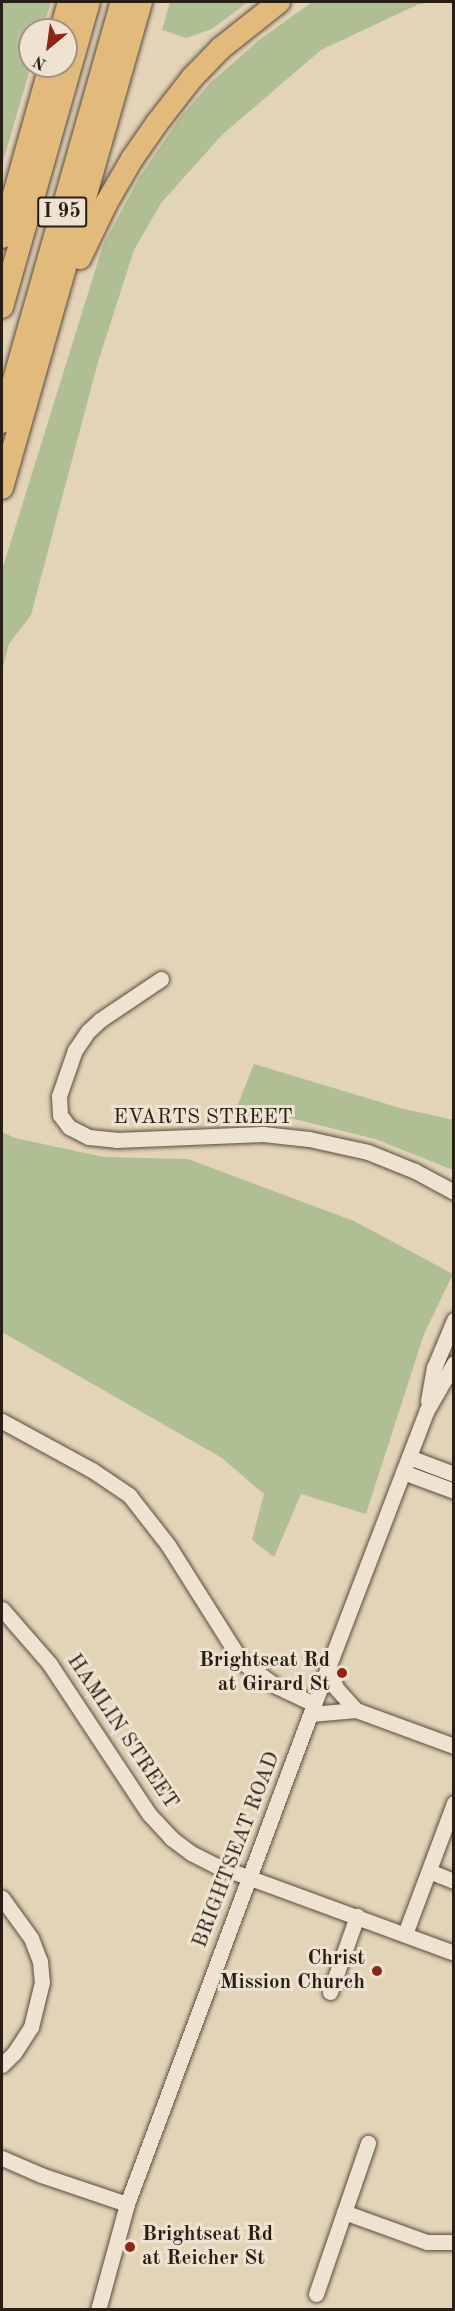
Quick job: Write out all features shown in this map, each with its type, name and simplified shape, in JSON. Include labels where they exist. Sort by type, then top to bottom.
[{"type":"highway","points":[[64,18],[69,2]]},
{"type":"highway","name":"I 95","points":[[2,306],[89,2]]},
{"type":"highway","name":"I 95","points":[[2,422],[122,2]]},
{"type":"highway","points":[[2,488],[141,2]]},
{"type":"highway","points":[[39,356],[89,237],[132,159],[192,78],[221,48],[279,2]]},
{"type":"highway","points":[[2,237],[47,78]]},
{"type":"street","name":"EVARTS STREET","points":[[161,979],[100,1020],[75,1050],[58,1096],[60,1115],[69,1127],[88,1137],[116,1140],[263,1134],[309,1139],[368,1152],[415,1171],[453,1192]]},
{"type":"street","name":"BRIGHTSEAT ROAD","points":[[427,1410],[434,1368],[453,1320]]},
{"type":"street","name":"BRIGHTSEAT ROAD","points":[[98,2310],[127,2204],[249,1877],[427,1410],[453,1363]]},
{"type":"street","points":[[2,1421],[92,1470],[129,1495],[168,1545],[242,1662],[312,1709],[356,1710],[453,1746]]},
{"type":"street","points":[[409,1457],[453,1474]]},
{"type":"street","points":[[403,1472],[453,1491]]},
{"type":"street","name":"HAMLIN STREET","points":[[2,1609],[44,1655],[162,1828],[191,1853],[453,1953]]},
{"type":"street","points":[[328,1667],[336,1688],[356,1710]]},
{"type":"street","points":[[405,1934],[453,1803]]},
{"type":"street","points":[[429,1871],[453,1881]]},
{"type":"street","points":[[2,1898],[31,1938],[40,1961],[42,1982],[31,2027],[14,2053],[2,2065]]},
{"type":"street","points":[[330,1992],[357,1916]]},
{"type":"street","points":[[316,2294],[368,2143]]},
{"type":"street","points":[[2,2158],[127,2204]]},
{"type":"street","points":[[344,2211],[427,2242],[453,2242]]},
{"type":"green space","points":[[2,2],[51,2],[46,18],[18,18],[18,78],[27,78],[2,165]]},
{"type":"green space","points":[[170,2],[248,2],[212,29],[186,38],[162,30]]},
{"type":"green space","points":[[312,2],[433,2],[419,4],[321,50],[222,135],[161,203],[134,250],[98,362],[31,615],[9,644],[2,670],[2,570],[103,245],[139,178],[179,119],[210,83],[259,40]]},
{"type":"green space","points":[[254,1064],[400,1108],[453,1120],[453,1170],[375,1139],[290,1118],[233,1117]]},
{"type":"green space","points":[[2,1132],[15,1138],[104,1157],[188,1159],[354,1221],[453,1274],[424,1334],[366,1514],[301,1494],[274,1557],[252,1540],[264,1494],[222,1458],[2,1332]]},
{"type":"place","name":"Brightseat Rd at Girard St","points":[[342,1673]]},
{"type":"place","name":"Christ Mission Church","points":[[377,1971]]},
{"type":"place","name":"Brightseat Rd at Reicher St","points":[[130,2247]]}]
